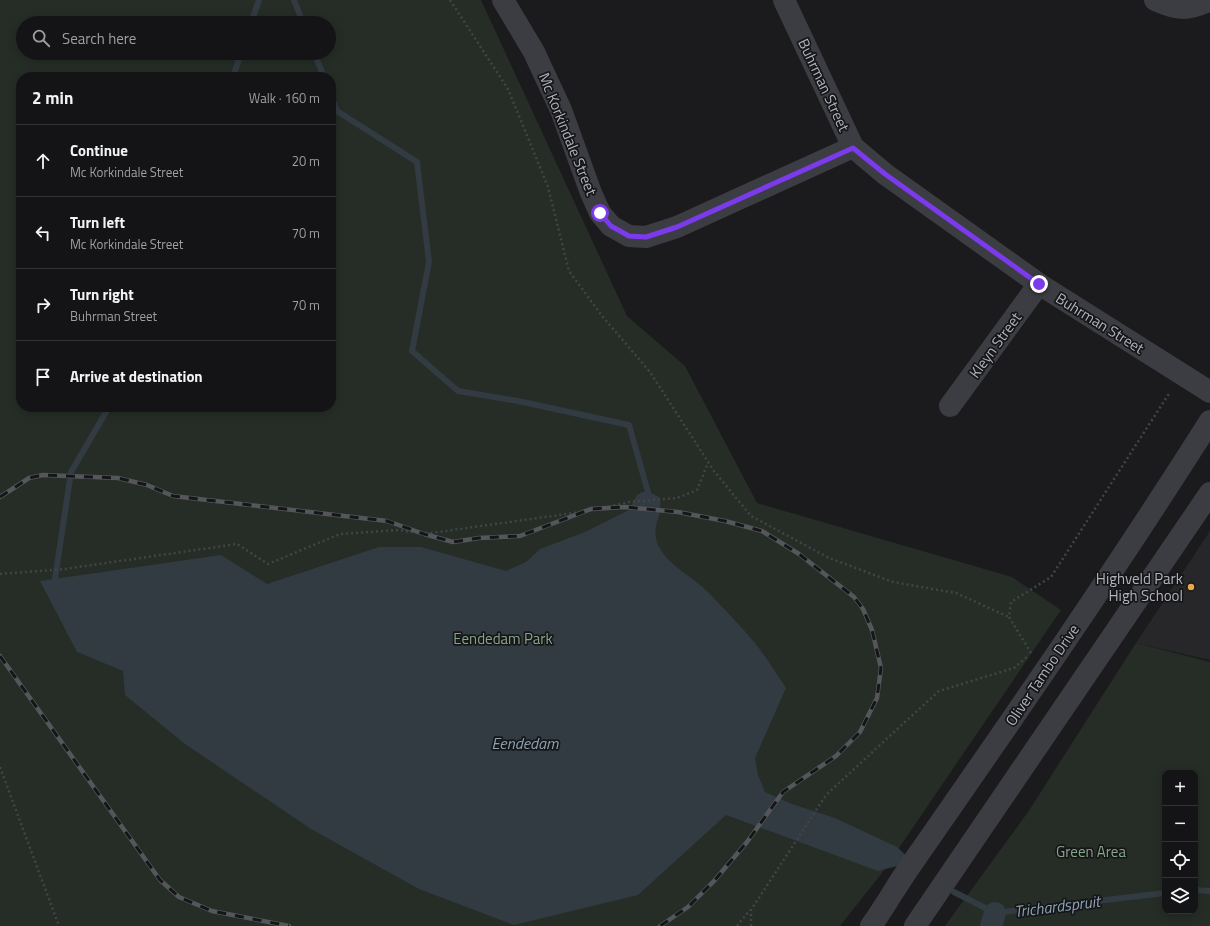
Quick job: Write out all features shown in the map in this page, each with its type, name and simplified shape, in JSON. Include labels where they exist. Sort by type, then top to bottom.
[{"type":"street","name":"Mc Korkindale Street","points":[[503,0],[534,52],[561,110],[591,193],[600,213],[611,226],[629,236],[646,237],[677,227],[853,148]]},
{"type":"street","name":"Buhrman Street","points":[[784,0],[853,148],[885,174],[1039,284],[1210,392]]},
{"type":"street","points":[[1155,0],[1171,8],[1185,9],[1210,0]]},
{"type":"street","name":"Kleyn Street","points":[[950,406],[1039,284]]},
{"type":"street","name":"Oliver Tambo Drive","points":[[871,926],[902,878],[1024,702],[1170,485],[1210,422]]},
{"type":"street","points":[[915,926],[1210,493]]},
{"type":"path","points":[[450,0],[508,89],[548,187],[569,271],[602,316],[650,372],[708,462],[751,516],[829,558],[892,582],[956,593],[1008,617],[1032,652],[1014,668],[939,691],[826,795],[751,910],[737,926]]},
{"type":"path","points":[[1008,617],[1011,602],[1051,577],[1181,374]]},
{"type":"path","points":[[0,574],[65,570],[238,544],[268,564],[340,534],[399,530],[424,534],[595,510],[630,502],[677,498],[697,490],[708,462]]},
{"type":"path","points":[[0,766],[59,926]]},
{"type":"path","points":[[751,910],[751,926]]},
{"type":"shaded area","name":"Highveld Park High School","points":[[1210,531],[1210,660],[1136,643]]},
{"type":"green space","name":"Eendedam Park","points":[[0,0],[481,0],[627,316],[685,366],[757,503],[1012,577],[1061,610],[882,873],[840,926],[0,926]]},
{"type":"green space","name":"Green Area","points":[[1136,643],[1210,662],[1210,926],[945,926],[1028,812]]},
{"type":"water","name":"Eendedam","points":[[642,492],[649,492],[659,497],[660,509],[656,535],[657,542],[666,557],[709,593],[744,630],[763,654],[786,688],[755,758],[758,775],[765,792],[792,804],[835,818],[897,847],[913,862],[878,871],[726,815],[638,895],[514,925],[419,889],[311,829],[185,744],[125,695],[123,671],[77,652],[40,581],[221,555],[267,584],[379,547],[421,547],[506,571],[526,562],[540,549],[585,532],[629,510],[637,495]]},
{"type":"waterway","points":[[253,16],[259,0]]},
{"type":"waterway","points":[[294,0],[300,16]]},
{"type":"waterway","points":[[235,72],[239,60]]},
{"type":"waterway","points":[[317,60],[322,72]]},
{"type":"waterway","points":[[336,108],[337,111],[417,162],[429,262],[412,351],[458,391],[518,401],[629,425],[648,492]]},
{"type":"waterway","points":[[55,579],[71,472],[106,412]]},
{"type":"waterway","name":"Trichardspruit","points":[[1198,890],[1210,891]]},
{"type":"waterway","name":"Trichardspruit","points":[[954,892],[995,913],[1162,893]]},
{"type":"waterway","points":[[991,926],[995,913]]},
{"type":"railway","points":[[0,497],[29,478],[43,475],[118,478],[147,485],[173,496],[387,521],[453,542],[479,538],[520,536],[591,509],[625,507],[678,512],[725,521],[762,531],[799,554],[854,597],[863,609],[872,630],[881,668],[877,698],[860,732],[836,756],[783,792],[747,842],[714,881],[688,907],[660,926]]},
{"type":"railway","points":[[0,656],[160,880],[179,897],[212,911],[289,926]]},
{"type":"place","name":"Highveld Park High School","points":[[1191,587]]},
{"type":"route","points":[[600,213],[611,226],[629,236],[646,237],[677,227],[853,148],[885,174],[1039,284]]}]
